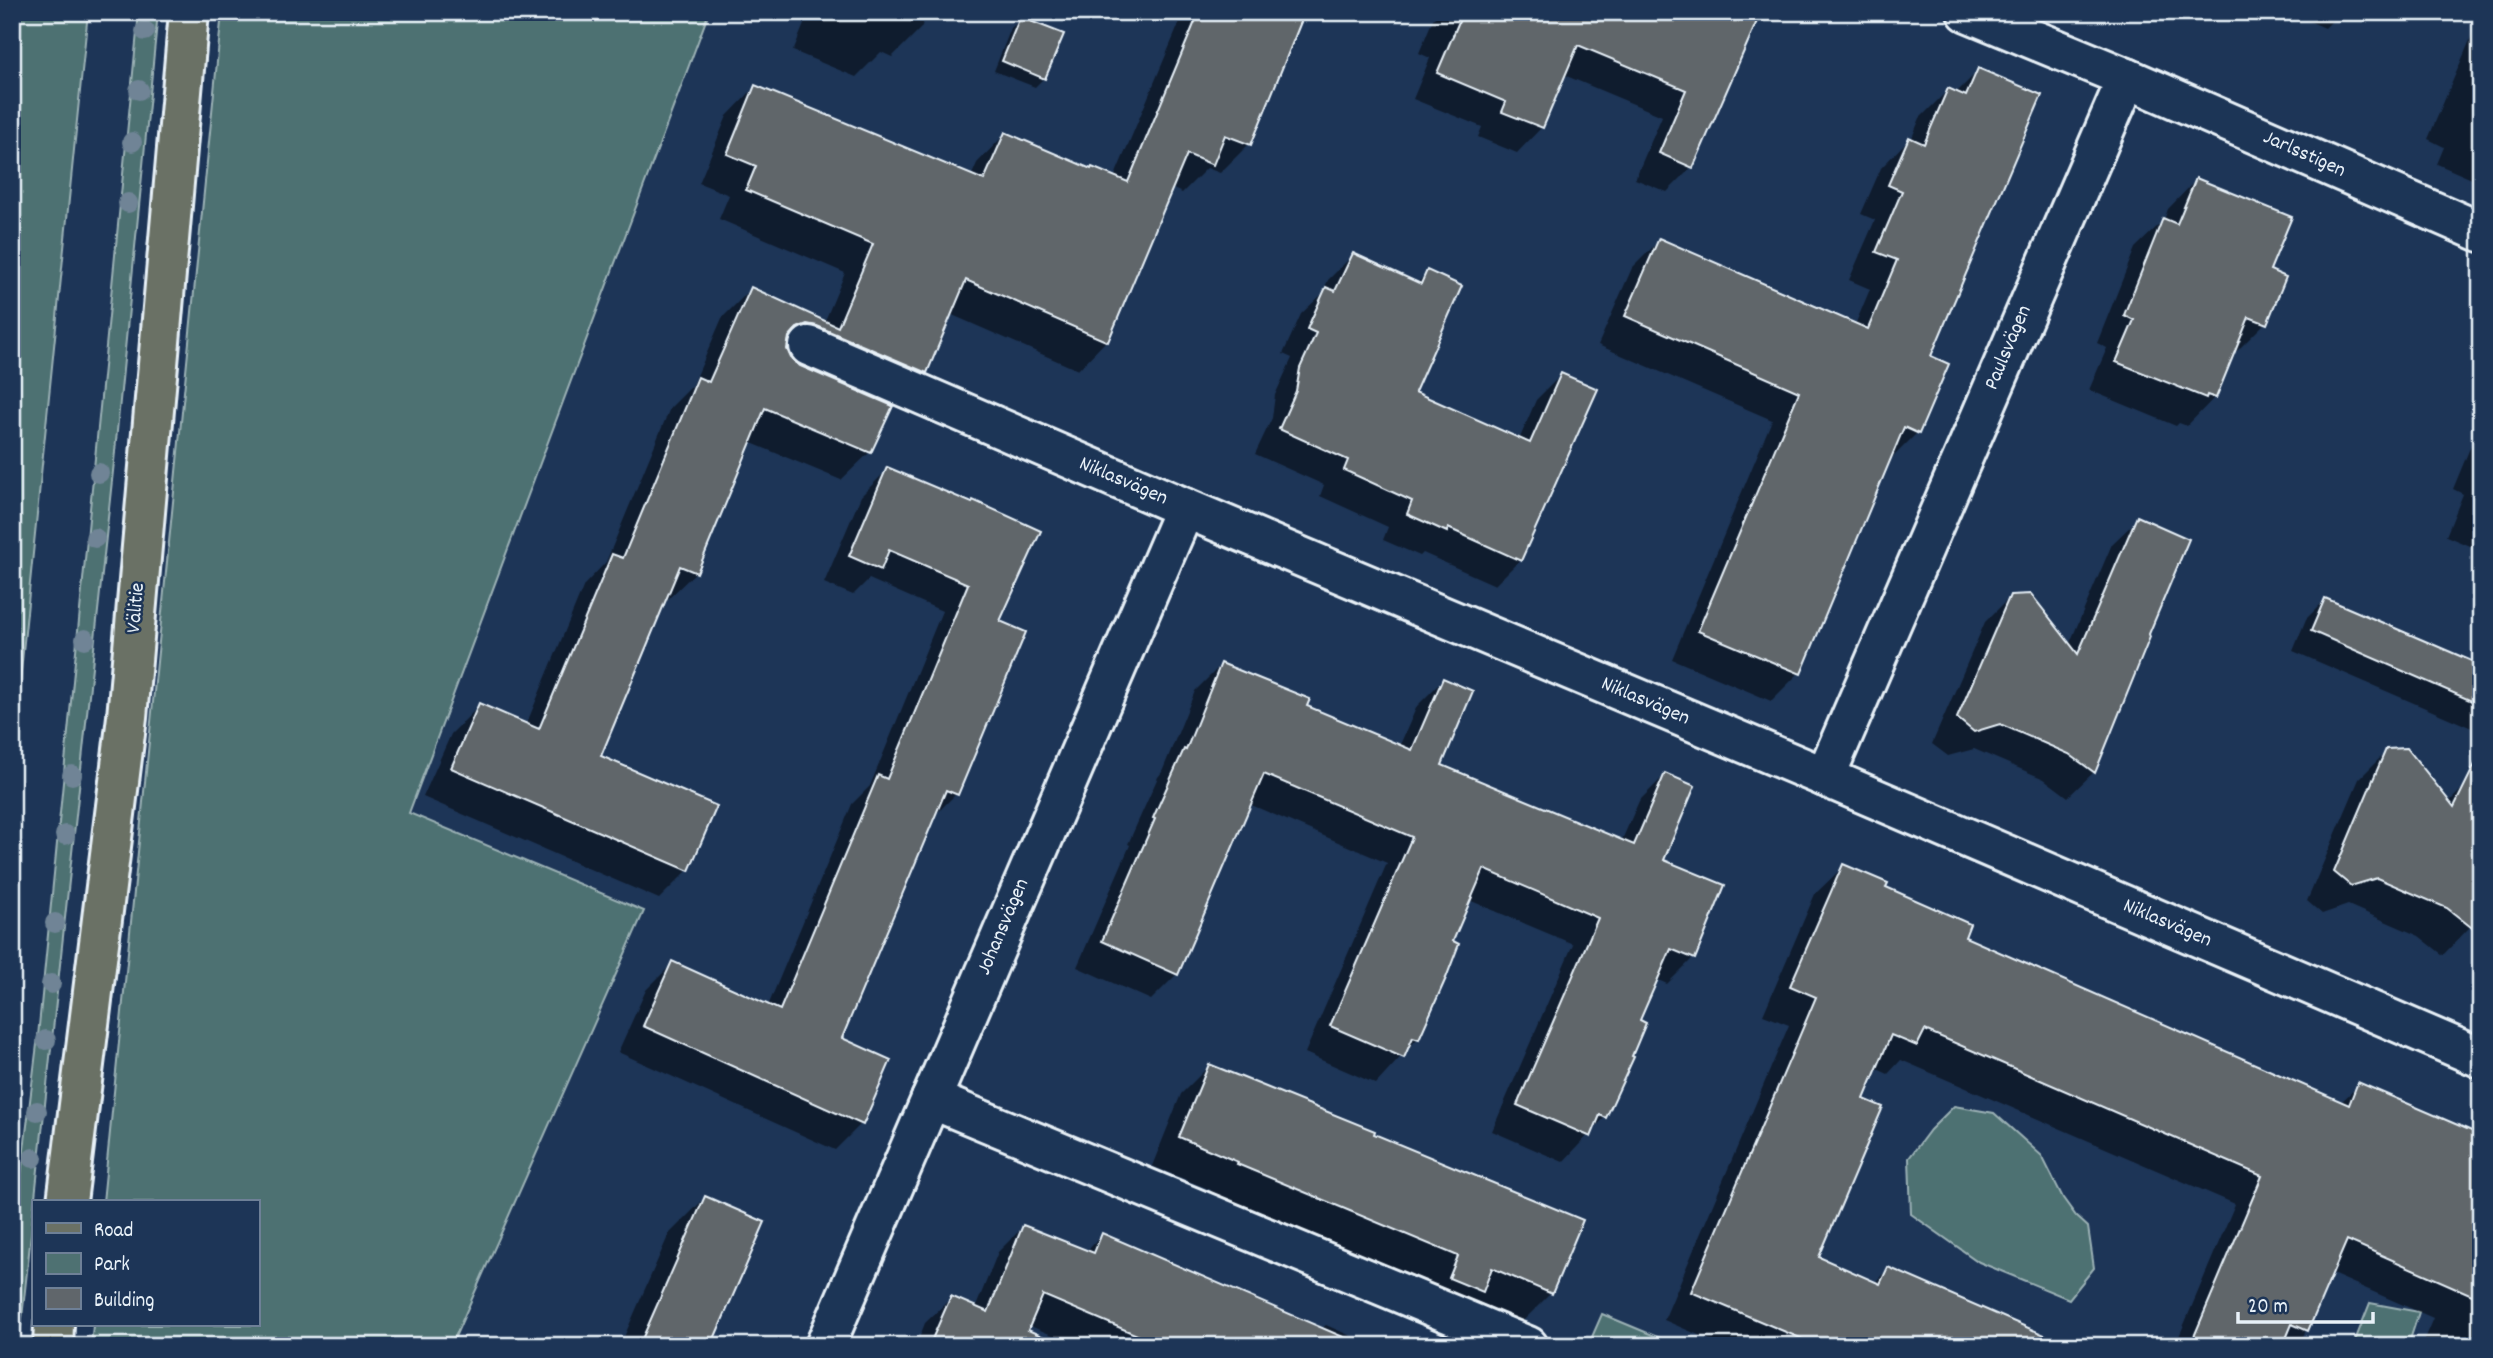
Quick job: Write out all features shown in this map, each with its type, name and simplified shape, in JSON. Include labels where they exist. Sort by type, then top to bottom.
[{"type":"main road","name":"Välitie","points":[[68,1200],[127,717],[189,12]]},
{"type":"main road","points":[[53,1346],[54,1326]]},
{"type":"street","points":[[1967,12],[2127,78]]},
{"type":"street","name":"Jarlsstigen","points":[[2127,78],[2481,232]]},
{"type":"street","name":"Paulsvägen","points":[[1825,778],[2127,78]]},
{"type":"street","name":"Niklasvägen","points":[[809,346],[2481,1058]]},
{"type":"street","name":"Johansvägen","points":[[825,1346],[1185,508]]},
{"type":"street","points":[[930,1099],[1528,1346]]},
{"type":"green space","points":[[12,12],[88,12],[12,760]]},
{"type":"green space","points":[[139,12],[158,12],[114,462],[35,1200],[32,1200],[32,1225],[19,1346],[12,1346],[12,1247],[38,1036]]},
{"type":"green space","points":[[222,12],[709,12],[409,813],[644,911],[451,1346],[91,1346],[93,1326],[259,1326],[259,1200],[103,1200]]},
{"type":"green space","points":[[1954,1106],[1994,1113],[2042,1156],[2063,1198],[2088,1227],[2094,1268],[2069,1299],[1979,1262],[1911,1214],[1909,1158],[1930,1130]]},
{"type":"green space","points":[[2370,1303],[2419,1312],[2408,1346],[2353,1346]]},
{"type":"green space","points":[[1602,1314],[1679,1346],[1588,1346]]},
{"type":"building","points":[[1199,12],[1305,12],[1251,145],[1225,135],[1213,165],[1187,154],[1108,342],[966,280],[927,373],[817,326],[807,324],[797,328],[789,337],[787,349],[791,358],[800,366],[893,406],[871,453],[765,408],[697,573],[680,566],[601,756],[717,806],[689,871],[451,768],[479,703],[539,729],[612,554],[623,558],[698,377],[709,382],[751,287],[838,327],[873,244],[746,190],[756,166],[727,154],[755,85],[984,180],[1005,132],[1128,182]]},
{"type":"building","points":[[1463,12],[1761,12],[1693,168],[1659,153],[1686,90],[1578,45],[1543,128],[1502,112],[1506,102],[1437,73]]},
{"type":"building","points":[[1020,17],[1064,34],[1045,79],[1002,61]]},
{"type":"building","points":[[1978,68],[2042,95],[1931,356],[1949,364],[1919,434],[1904,427],[1801,674],[1698,631],[1799,392],[1625,316],[1659,238],[1868,329],[1897,260],[1876,252],[1902,191],[1888,185],[1909,137],[1924,144],[1948,88],[1966,96]]},
{"type":"building","points":[[2196,178],[2292,217],[2270,270],[2286,277],[2267,324],[2249,317],[2216,398],[2207,395],[2206,398],[2116,362],[2134,320],[2124,315],[2163,218],[2177,224]]},
{"type":"building","points":[[1353,253],[1421,284],[1427,270],[1462,286],[1415,392],[1530,443],[1561,373],[1598,389],[1521,561],[1448,528],[1447,532],[1407,514],[1412,501],[1344,470],[1348,460],[1279,429],[1296,391],[1300,368],[1316,333],[1307,329],[1326,287],[1335,291]]},
{"type":"building","points":[[887,467],[972,503],[973,500],[1041,531],[1000,621],[1026,632],[958,795],[946,790],[842,1038],[891,1060],[863,1125],[643,1026],[672,961],[780,1010],[878,775],[887,779],[968,584],[889,550],[881,570],[849,556]]},
{"type":"building","points":[[2137,516],[2189,539],[2095,773],[2069,754],[2000,724],[1974,732],[1957,718],[2010,595],[2031,594],[2078,654]]},
{"type":"building","points":[[2325,598],[2481,665],[2481,705],[2311,631]]},
{"type":"building","points":[[1221,663],[1310,699],[1307,706],[1412,750],[1443,678],[1473,691],[1442,765],[1634,845],[1665,773],[1695,786],[1664,860],[1725,885],[1695,959],[1671,949],[1640,1020],[1646,1023],[1632,1056],[1634,1057],[1606,1118],[1600,1115],[1591,1137],[1517,1105],[1598,918],[1484,869],[1453,941],[1459,944],[1446,978],[1419,1039],[1413,1037],[1404,1058],[1330,1026],[1412,837],[1264,774],[1178,975],[1102,941]]},
{"type":"building","points":[[2407,748],[2454,807],[2481,752],[2481,935],[2447,908],[2377,878],[2351,886],[2334,872],[2386,749]]},
{"type":"building","points":[[1843,864],[1888,883],[1886,887],[1970,924],[1965,937],[2349,1105],[2358,1082],[2481,1135],[2481,1299],[2347,1240],[2308,1331],[2292,1324],[2283,1346],[2190,1346],[2262,1176],[1925,1030],[1917,1046],[1891,1035],[1864,1099],[1883,1107],[1819,1257],[1880,1284],[1888,1267],[2070,1346],[1819,1346],[1691,1292],[1816,997],[1790,986]]},
{"type":"building","points":[[1209,1064],[1583,1220],[1552,1294],[1492,1268],[1483,1292],[1449,1278],[1458,1256],[1179,1137]]},
{"type":"building","points":[[705,1196],[765,1222],[711,1346],[639,1346]]},
{"type":"building","points":[[1023,1225],[1094,1253],[1102,1233],[1364,1346],[1163,1346],[1043,1295],[1028,1330],[1064,1346],[929,1346],[951,1296],[988,1312]]}]
